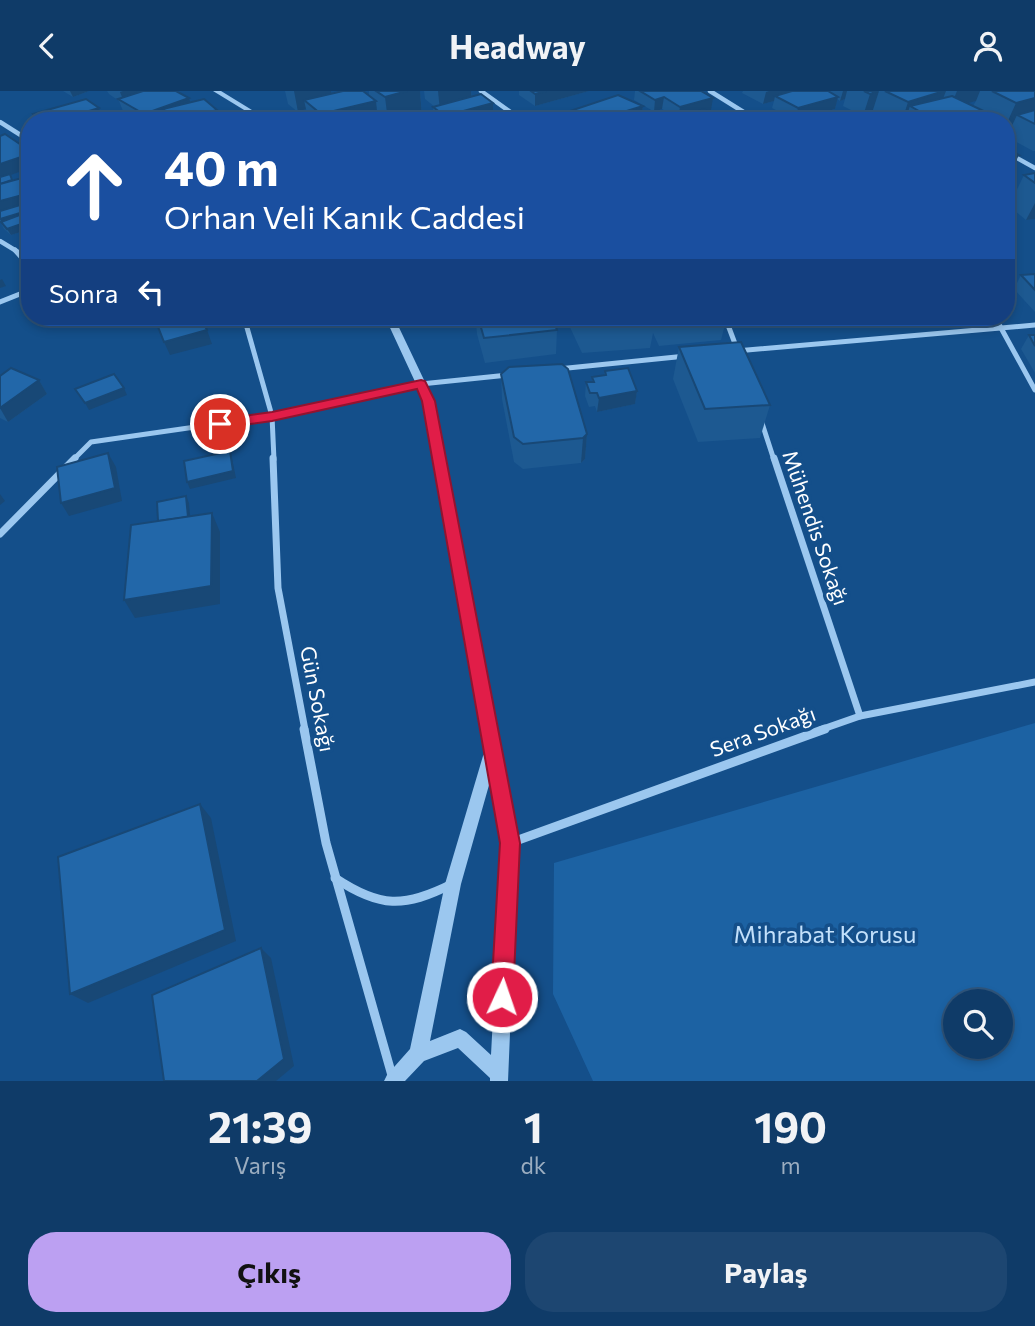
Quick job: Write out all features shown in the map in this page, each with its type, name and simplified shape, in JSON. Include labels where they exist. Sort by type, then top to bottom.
[{"type":"street","points":[[216,91],[252,112]]},
{"type":"street","points":[[481,91],[510,112]]},
{"type":"street","points":[[710,91],[744,112]]},
{"type":"street","points":[[0,122],[21,135]]},
{"type":"street","points":[[1015,157],[1035,168]]},
{"type":"street","points":[[0,240],[21,253]]},
{"type":"street","points":[[0,302],[21,294]]},
{"type":"street","points":[[724,352],[1035,325]]},
{"type":"street","name":"Gün Sokağı","points":[[247,326],[272,416],[278,589],[334,877],[393,1081]]},
{"type":"street","points":[[393,326],[429,401],[491,752],[510,843],[499,1077]]},
{"type":"street","points":[[728,326],[742,364]]},
{"type":"street","points":[[1002,327],[1035,390]]},
{"type":"street","points":[[545,371],[696,355]]},
{"type":"street","points":[[0,534],[91,442],[272,416],[421,384],[517,374]]},
{"type":"street","name":"Mühendis Sokağı","points":[[759,416],[860,716]]},
{"type":"street","name":"Sera Sokağı","points":[[510,843],[860,716],[1035,682]]},
{"type":"street","points":[[418,1054],[453,884],[491,752]]},
{"type":"street","points":[[334,877],[357,895],[382,902],[421,901],[453,884]]},
{"type":"street","points":[[393,1081],[418,1054],[460,1038],[499,1077]]},
{"type":"green space","name":"Mihrabat Korusu","points":[[1035,723],[1035,1081],[593,1081],[553,994],[554,863]]},
{"type":"building","points":[[143,91],[176,91],[189,98],[150,112],[141,112],[118,99]]},
{"type":"building","points":[[343,91],[363,91],[376,101],[319,112],[304,100]]},
{"type":"building","points":[[376,91],[407,91],[385,97]]},
{"type":"building","points":[[640,91],[701,91],[713,98],[680,107],[664,97],[655,100]]},
{"type":"building","points":[[792,91],[828,91],[838,97],[798,108],[775,96]]},
{"type":"building","points":[[885,91],[944,91],[908,102]]},
{"type":"building","points":[[992,91],[1035,91],[1035,98],[1016,103]]},
{"type":"building","points":[[481,94],[493,103],[460,112],[440,112],[433,107]]},
{"type":"building","points":[[618,95],[643,106],[623,112],[567,112]]},
{"type":"building","points":[[952,96],[986,112],[921,112],[910,106]]},
{"type":"building","points":[[86,99],[99,108],[86,112],[40,112]]},
{"type":"building","points":[[204,99],[217,110],[166,112],[163,109]]},
{"type":"building","points":[[1035,110],[1035,124],[1017,115]]},
{"type":"building","points":[[5,134],[21,145],[21,157],[0,164],[0,136]]},
{"type":"building","points":[[1035,173],[1035,183],[1024,175]]},
{"type":"building","points":[[10,174],[12,180],[0,184],[0,177]]},
{"type":"building","points":[[21,178],[21,195],[0,201],[0,184]]},
{"type":"building","points":[[21,205],[21,213],[0,219],[0,211]]},
{"type":"building","points":[[21,214],[21,224],[7,229],[1,222]]},
{"type":"building","points":[[1035,274],[1035,290],[1021,275]]},
{"type":"building","points":[[158,326],[205,326],[207,330],[164,342]]},
{"type":"building","points":[[481,326],[555,326],[557,330],[484,338]]},
{"type":"building","points":[[1029,335],[1035,335],[1035,346]]},
{"type":"building","points":[[741,342],[770,405],[705,409],[679,347]]},
{"type":"building","points":[[562,364],[568,369],[587,434],[583,438],[523,444],[514,437],[501,374],[509,367]]},
{"type":"building","points":[[11,368],[39,380],[0,408],[0,376]]},
{"type":"building","points":[[628,368],[637,391],[599,398],[597,393],[590,393],[586,382],[594,382],[592,377],[606,375],[605,371]]},
{"type":"building","points":[[114,374],[124,388],[85,403],[75,389]]},
{"type":"building","points":[[230,451],[233,471],[187,482],[184,461]]},
{"type":"building","points":[[108,453],[115,488],[61,503],[57,467]]},
{"type":"building","points":[[186,496],[188,517],[158,521],[157,502]]},
{"type":"building","points":[[212,513],[211,586],[124,600],[131,525]]},
{"type":"building","points":[[200,804],[225,930],[70,994],[58,857]]},
{"type":"building","points":[[261,948],[284,1059],[257,1081],[164,1081],[152,995]]},
{"type":"route","points":[[220,424],[272,416],[421,384],[429,401],[491,752],[510,843],[502,997]]}]
